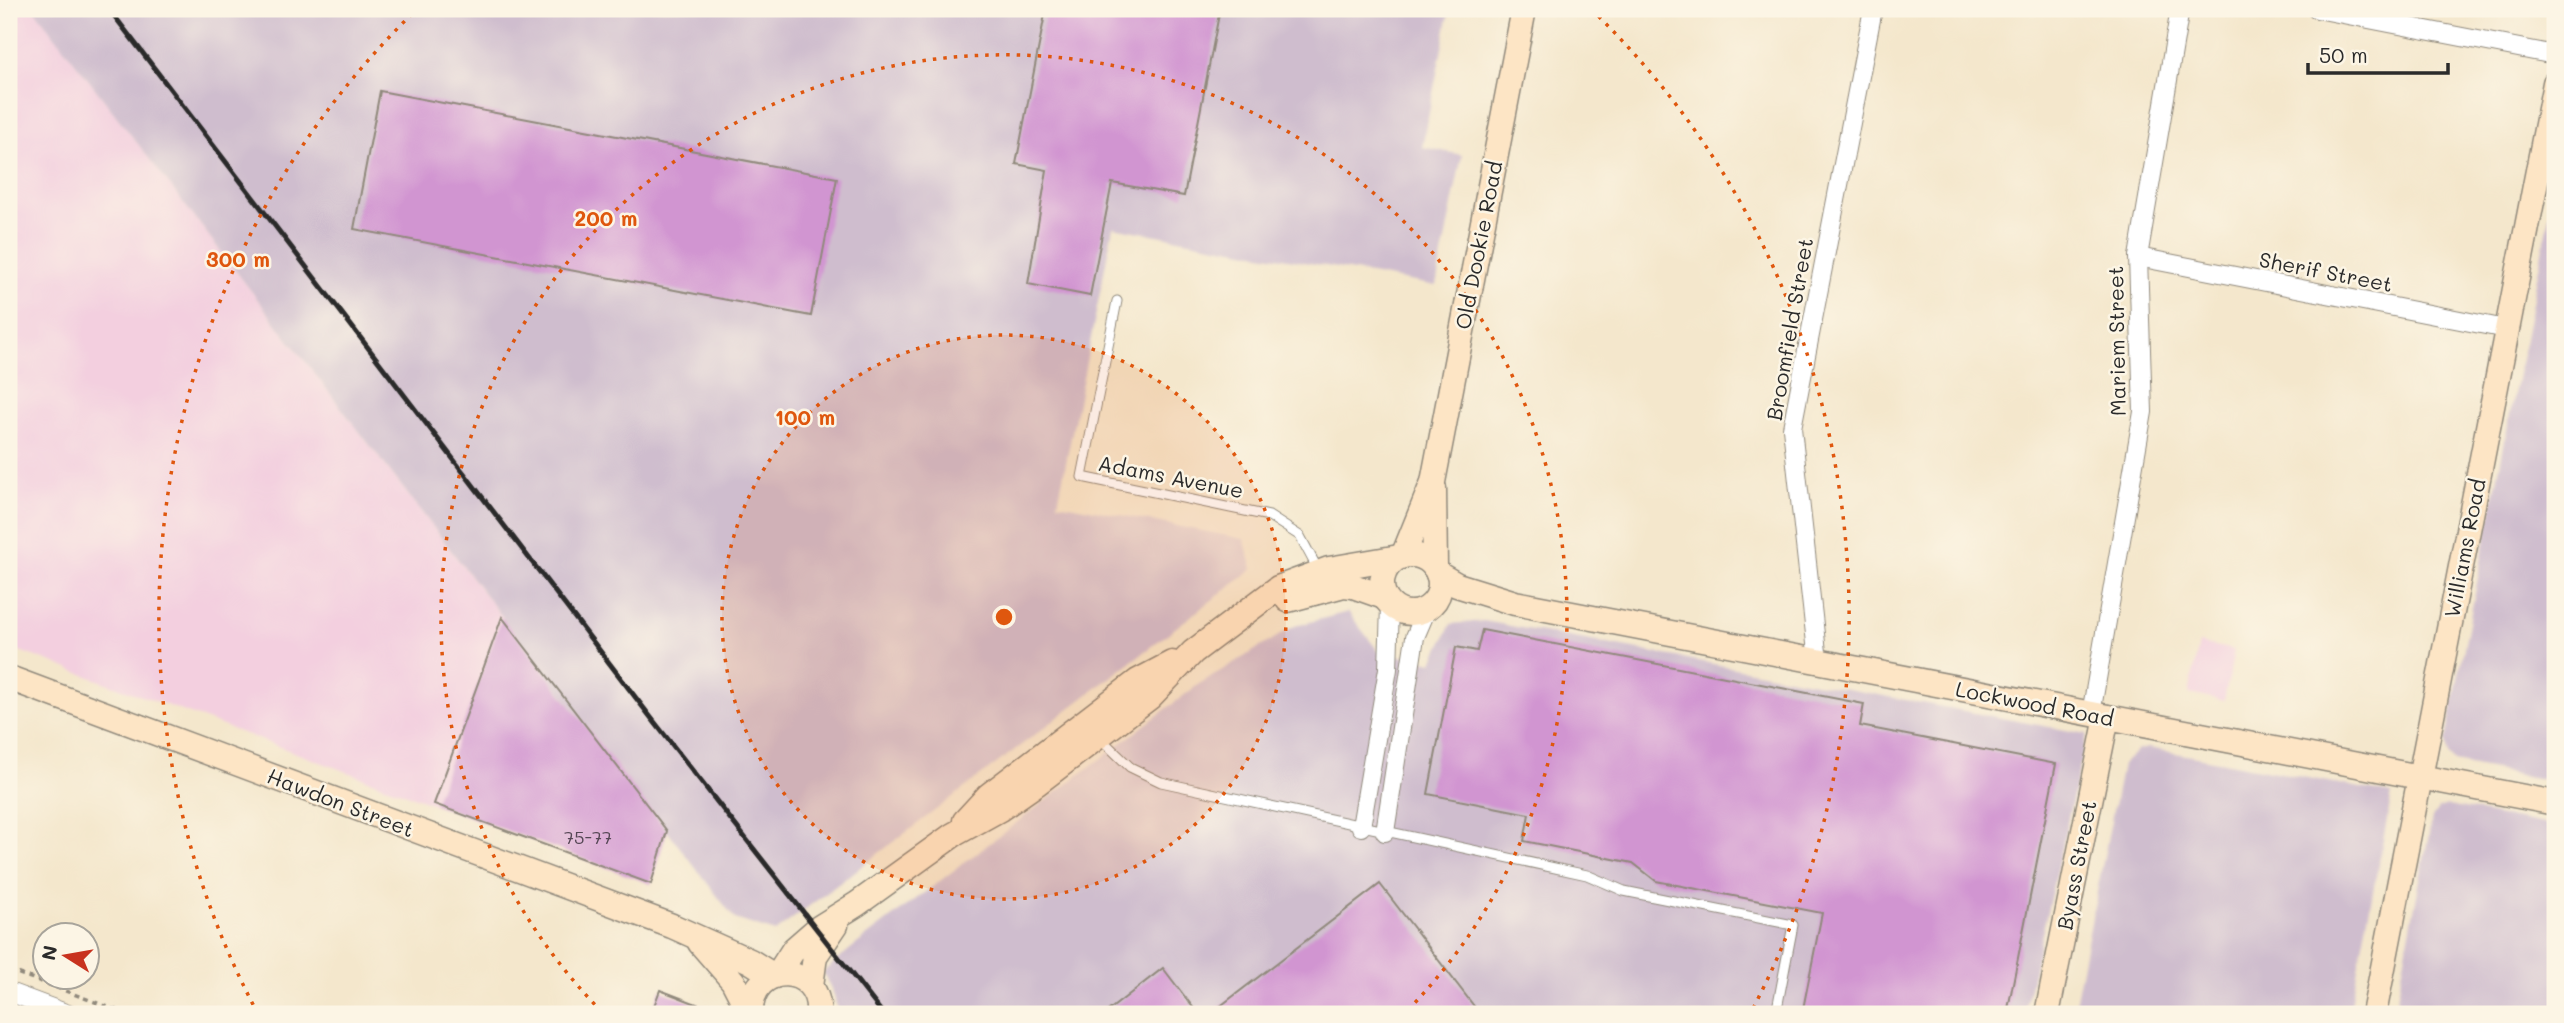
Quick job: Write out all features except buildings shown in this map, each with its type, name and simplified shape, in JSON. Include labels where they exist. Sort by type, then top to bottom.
[{"type":"street","name":"Old Dookie Road","points":[[1401,557],[1433,482],[1524,9]]},
{"type":"street","name":"Broomfield Street","points":[[1818,661],[1792,428],[1873,9]]},
{"type":"street","name":"Mariem Street","points":[[2099,715],[2143,412],[2138,257],[2180,9]]},
{"type":"street","points":[[2317,9],[2555,54]]},
{"type":"street","name":"Williams Road","points":[[2374,1014],[2555,83]]},
{"type":"street","name":"Sherif Street","points":[[2138,257],[2507,329]]},
{"type":"street","name":"Old Dookie Road","points":[[1433,482],[1437,571]]},
{"type":"street","points":[[750,1014],[753,995],[758,986],[776,975],[794,950],[817,929],[857,905],[953,835],[989,795],[1033,774],[1093,729],[1138,681],[1193,652],[1278,588],[1315,573],[1418,556],[1424,558],[1437,571],[1438,594],[1415,637],[1385,832]]},
{"type":"street","points":[[1361,827],[1388,669],[1387,601],[1381,588],[1385,570],[1401,557]]},
{"type":"street","name":"Lockwood Road","points":[[1437,571],[1457,585],[1515,603],[2555,803]]},
{"type":"street","points":[[1250,610],[1337,585],[1353,586],[1408,614],[1429,607]]},
{"type":"street","name":"Lockwood Road","points":[[1429,607],[1448,603],[1515,603]]},
{"type":"street","name":"Hawdon Street","points":[[9,678],[673,926],[776,975],[796,976],[817,1005]]},
{"type":"street","name":"Byass Street","points":[[2047,1014],[2099,715]]},
{"type":"street","points":[[817,1005],[815,956],[836,925],[857,905]]},
{"type":"street","name":"Hawdon Street","points":[[673,926],[701,944],[716,960],[733,981],[750,1014]]},
{"type":"street","points":[[9,992],[68,1014]]},
{"type":"lane","name":"Adams Avenue","points":[[1116,301],[1082,477],[1269,516],[1300,536],[1315,565],[1315,573]]},
{"type":"lane","points":[[1093,729],[1130,767],[1161,782],[1587,875],[1624,891],[1793,925],[1776,1014]]},
{"type":"path","points":[[9,970],[127,1014]]},
{"type":"shaded area","points":[[9,9],[34,9],[502,617],[434,804],[9,647]]},
{"type":"shaded area","points":[[34,9],[1450,9],[1422,147],[1462,155],[1436,286],[1113,227],[1058,503],[1244,539],[1253,569],[775,932],[735,919]]},
{"type":"shaded area","points":[[2555,186],[2555,782],[2454,762],[2448,755],[2446,740]]},
{"type":"shaded area","points":[[1348,612],[1379,652],[1433,662],[1451,624],[1484,621],[2087,734],[2024,1014],[838,1014],[834,995],[823,972],[853,947],[1199,684],[1295,626]]},
{"type":"shaded area","points":[[2199,643],[2234,650],[2224,701],[2189,694]]},
{"type":"shaded area","points":[[2149,748],[2392,794],[2349,1014],[2073,1014],[2122,765],[2138,750]]},
{"type":"shaded area","points":[[2448,806],[2555,826],[2555,1014],[2394,1014],[2432,818],[2438,809]]},
{"type":"railway","points":[[109,9],[649,715],[883,1014]]}]
